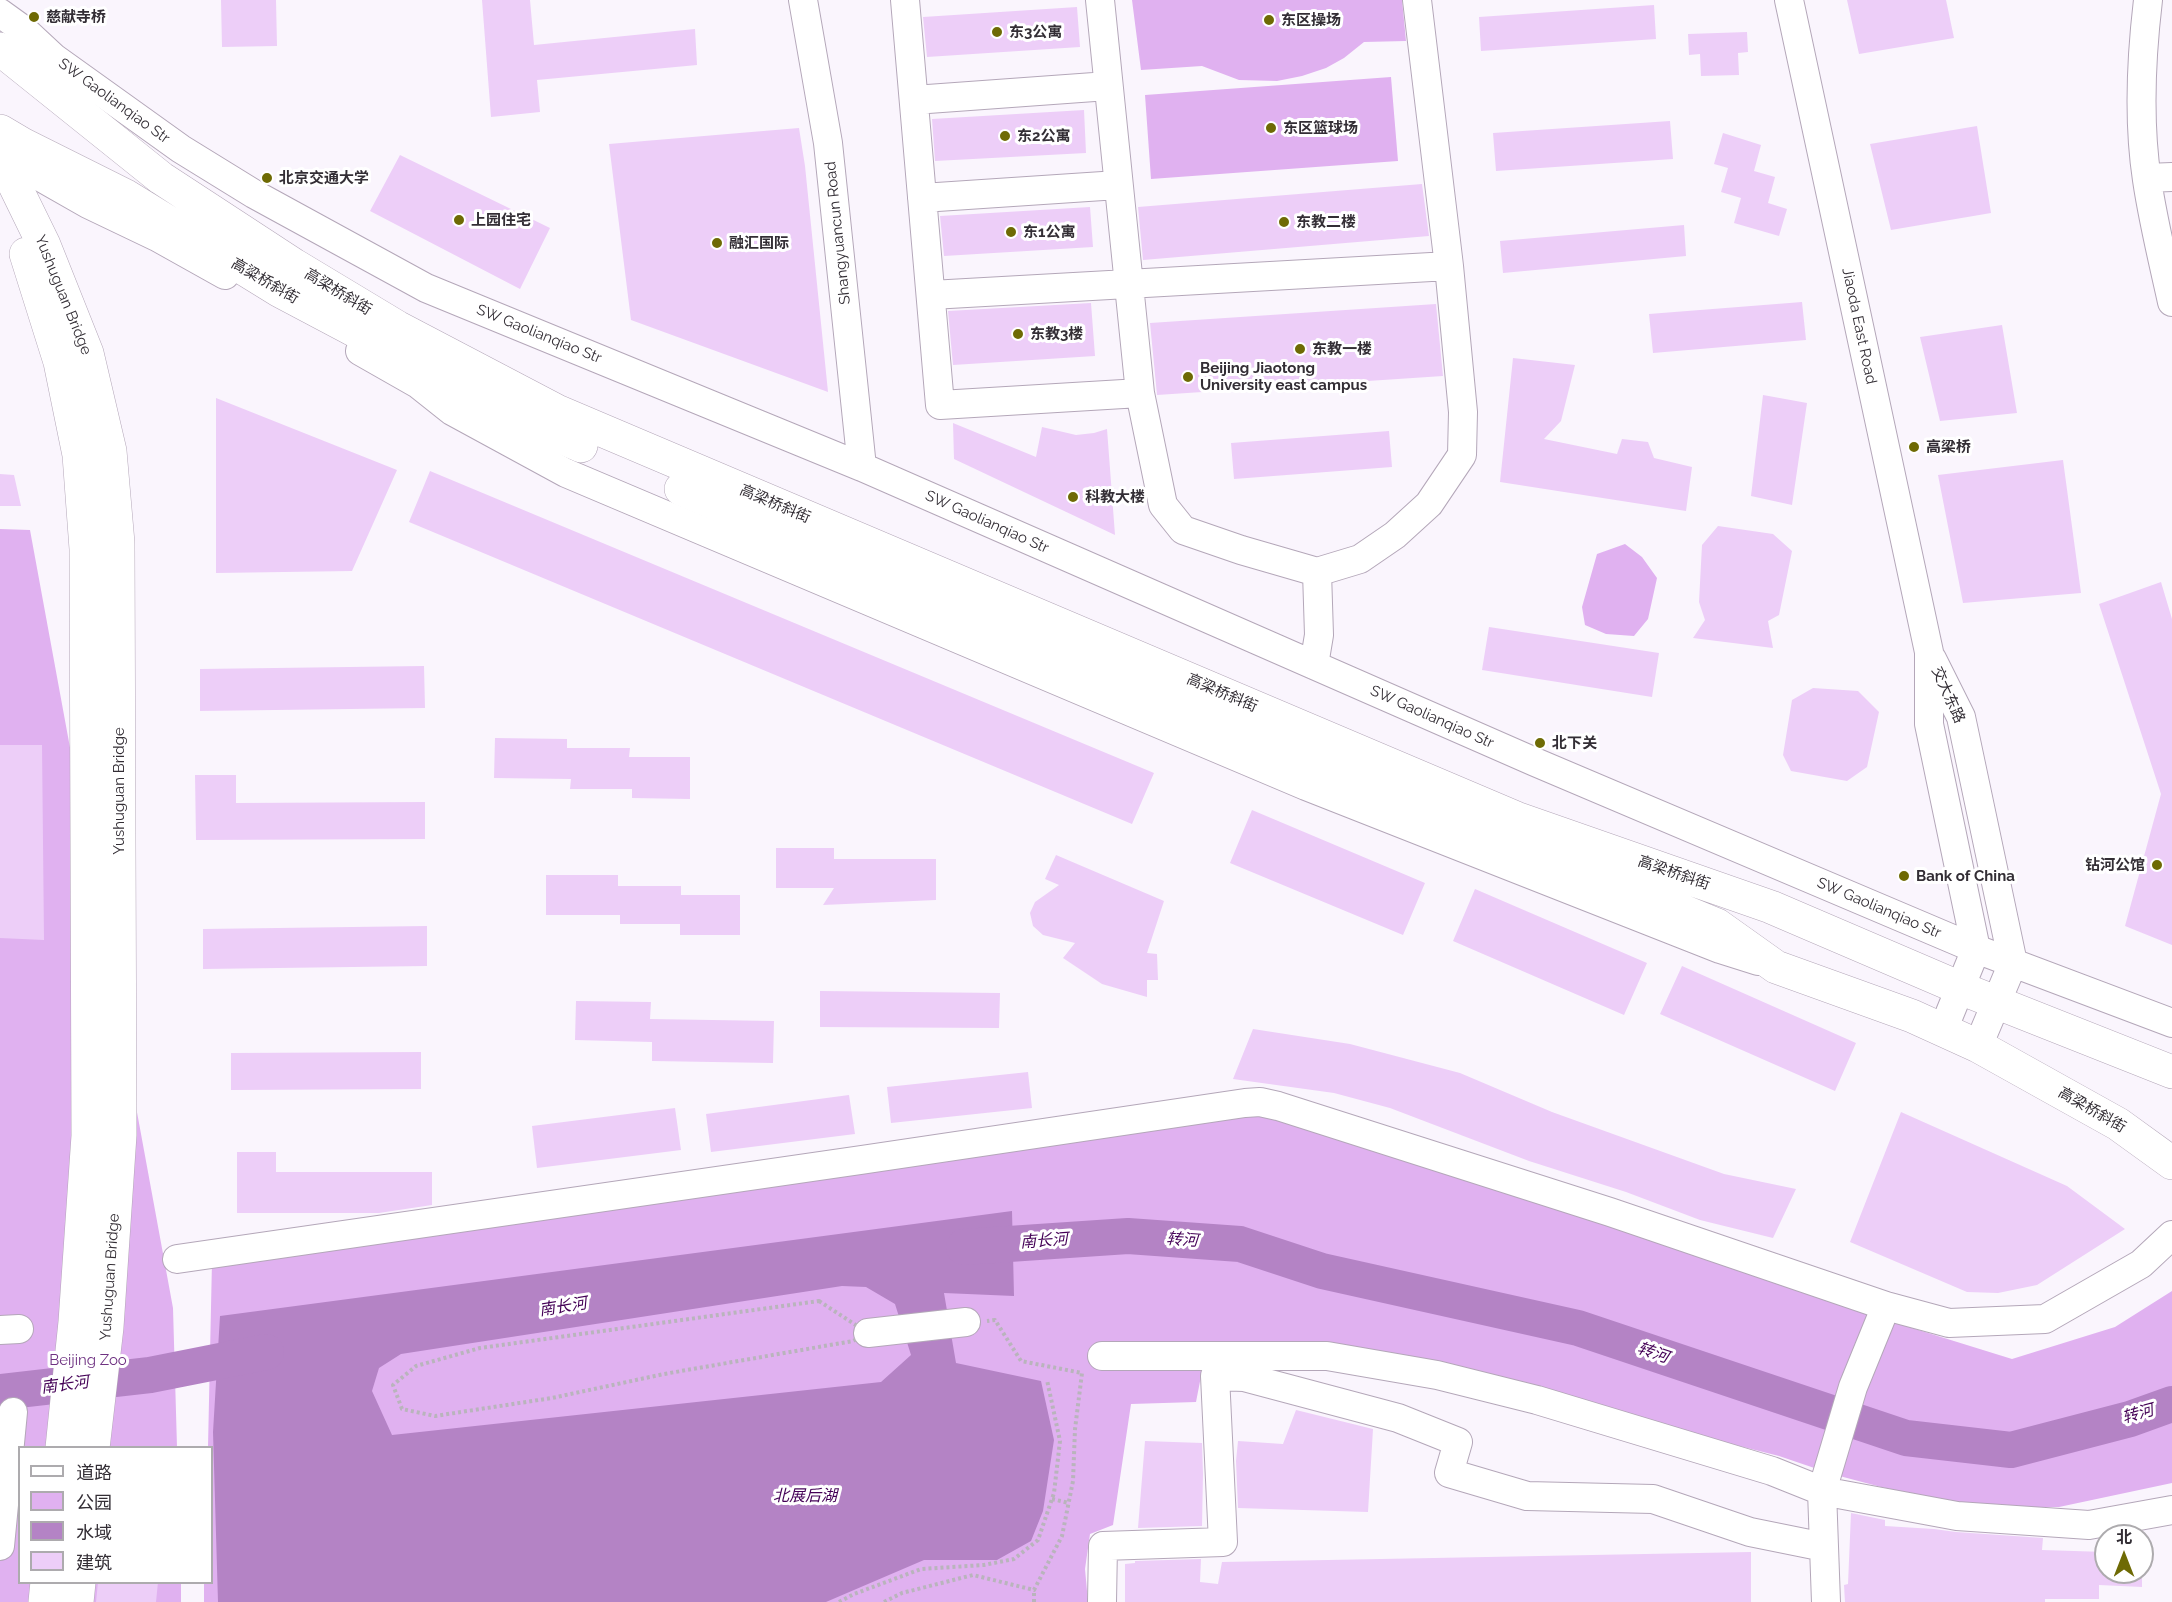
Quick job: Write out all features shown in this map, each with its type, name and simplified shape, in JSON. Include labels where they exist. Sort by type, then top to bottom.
[{"type":"main road","name":"高粱桥斜街","points":[[0,49],[161,178],[294,265]]},
{"type":"main road","name":"高粱桥斜街","points":[[0,131],[126,196],[280,291],[533,426]]},
{"type":"main road","name":"Yushuguan Bridge","points":[[0,155],[44,245],[87,352],[110,451],[118,543],[120,1135],[107,1327],[93,1446]]},
{"type":"main road","name":"Yushuguan Bridge","points":[[0,198],[27,256],[60,362],[79,455],[86,549],[88,1136],[75,1322],[62,1446]]},
{"type":"main road","name":"高梁桥斜街","points":[[294,265],[397,327],[559,412],[1516,818],[1771,907],[1960,988],[2172,1072]]},
{"type":"main road","name":"高梁桥斜街","points":[[533,426],[1317,761],[1717,925],[1776,966],[1912,1016],[1978,1046],[2118,1124],[2172,1163]]},
{"type":"main road","points":[[45,1602],[47,1584]]},
{"type":"main road","points":[[77,1602],[79,1584]]},
{"type":"street","name":"Shangyuancun Road","points":[[803,0],[828,143],[862,467]]},
{"type":"street","points":[[905,0],[940,405],[1140,393]]},
{"type":"street","points":[[1100,0],[1140,393],[1163,505],[1184,530],[1241,550],[1317,572],[1360,559],[1395,535],[1429,504],[1462,455],[1463,412],[1449,266],[1417,0]]},
{"type":"street","name":"Jiaoda East Road","points":[[1789,0],[1929,652]]},
{"type":"street","points":[[2148,0],[2142,55],[2143,118],[2159,177],[2172,302]]},
{"type":"street","name":"SW Gaolianqiao Str","points":[[0,13],[25,31],[54,57],[181,149],[254,194],[426,288],[862,467],[1535,762],[2013,963]]},
{"type":"street","points":[[914,100],[1108,86]]},
{"type":"street","name":"高梁桥斜街","points":[[0,155],[88,204],[167,242],[418,384],[452,411],[566,472],[1306,786],[1720,949],[1776,966]]},
{"type":"street","points":[[922,198],[1118,185]]},
{"type":"street","points":[[931,295],[1449,266]]},
{"type":"street","points":[[533,426],[566,472]]},
{"type":"street","points":[[1314,665],[1319,635],[1317,572]]},
{"type":"street","name":"交大东路","points":[[1929,652],[1929,723],[1976,949]]},
{"type":"street","name":"交大东路","points":[[1929,652],[1961,717],[2013,963]]},
{"type":"street","points":[[1943,1030],[1976,949]]},
{"type":"street","points":[[1978,1046],[2013,963],[2172,1023]]},
{"type":"street","points":[[177,1258],[1260,1102],[1610,1212],[1886,1306],[1949,1323],[2045,1319],[2141,1264],[2172,1235]]},
{"type":"street","points":[[1826,1602],[1822,1491],[1853,1387],[1886,1306]]},
{"type":"street","points":[[868,1333],[966,1322]]},
{"type":"street","points":[[1102,1356],[1327,1356],[1437,1375],[1537,1400],[1761,1468],[1822,1491],[1957,1516],[2089,1525],[2172,1510]]},
{"type":"street","points":[[1102,1602],[1103,1546],[1222,1542],[1215,1376],[1244,1377],[1398,1418],[1458,1442],[1449,1473],[1527,1496],[1653,1498],[1750,1532],[1824,1547]]},
{"type":"street","points":[[0,1545],[13,1412]]},
{"type":"path","points":[[819,1301],[868,1333],[853,1341],[664,1374],[552,1398],[435,1416],[402,1409],[393,1385],[416,1366],[480,1348],[819,1301]]},
{"type":"path","points":[[966,1322],[995,1320],[1021,1361],[1082,1373],[1069,1503],[1062,1536],[1034,1590],[1034,1602]]},
{"type":"path","points":[[839,1602],[854,1594],[921,1569],[972,1566],[1014,1559],[1038,1540],[1052,1498],[1060,1441],[1047,1380]]},
{"type":"path","points":[[1052,1498],[1069,1503]]},
{"type":"path","points":[[972,1566],[973,1575]]},
{"type":"path","points":[[884,1602],[902,1593],[973,1575],[1034,1590]]},
{"type":"green space","name":"东区操场","points":[[1132,0],[1402,0],[1406,41],[1364,42],[1344,58],[1326,68],[1277,81],[1239,80],[1202,66],[1141,70]]},
{"type":"green space","name":"东区篮球场","points":[[1391,77],[1398,161],[1151,179],[1145,95]]},
{"type":"green space","name":"Beijing Zoo","points":[[0,529],[30,530],[173,1308],[177,1446],[18,1446],[18,1584],[181,1584],[181,1602],[0,1602]]},
{"type":"green space","points":[[1625,544],[1642,557],[1657,578],[1648,619],[1634,636],[1606,634],[1585,625],[1582,607],[1597,554]]},
{"type":"green space","points":[[1260,1105],[1450,1164],[1912,1328],[2012,1359],[2115,1327],[2172,1291],[2172,1483],[2059,1507],[1976,1507],[1881,1487],[1832,1474],[1779,1456],[1430,1368],[1203,1366],[1196,1402],[1131,1404],[1113,1525],[1090,1534],[1085,1569],[1088,1602],[204,1602],[204,1584],[213,1584],[213,1446],[208,1446],[212,1261]]},
{"type":"water","name":"北展后湖","points":[[1012,1211],[1014,1296],[944,1293],[956,1363],[1041,1381],[1054,1440],[1043,1511],[1031,1541],[997,1560],[924,1560],[826,1602],[218,1602],[213,1432],[220,1316]],"holes":[[[842,1286],[866,1287],[895,1304],[911,1355],[881,1382],[392,1435],[372,1391],[379,1368],[401,1354]]]},
{"type":"building","points":[[221,0],[276,0],[277,46],[222,47]]},
{"type":"building","points":[[482,0],[530,0],[534,45],[695,29],[697,65],[537,80],[540,112],[491,117]]},
{"type":"building","points":[[1847,0],[1946,0],[1954,38],[1859,54]]},
{"type":"building","points":[[1654,5],[1656,39],[1481,51],[1479,17]]},
{"type":"building","name":"东3公寓","points":[[1077,7],[1080,47],[927,57],[923,17]]},
{"type":"building","points":[[1747,32],[1748,52],[1738,53],[1739,75],[1701,76],[1700,54],[1689,55],[1688,34]]},
{"type":"building","name":"东2公寓","points":[[1084,110],[1086,153],[935,161],[932,119]]},
{"type":"building","points":[[1670,121],[1673,159],[1496,171],[1493,133]]},
{"type":"building","points":[[1977,126],[1991,213],[1891,230],[1870,144]]},
{"type":"building","name":"融汇国际","points":[[799,128],[805,166],[828,392],[631,320],[609,144]]},
{"type":"building","points":[[1723,133],[1761,145],[1754,171],[1775,177],[1768,203],[1787,209],[1779,236],[1734,223],[1741,198],[1721,192],[1728,168],[1714,164]]},
{"type":"building","name":"上园住宅","points":[[400,155],[550,228],[520,289],[370,211]]},
{"type":"building","name":"东教二楼","points":[[1422,184],[1429,236],[1143,260],[1138,207]]},
{"type":"building","name":"东1公寓","points":[[1090,207],[1093,247],[944,256],[940,216]]},
{"type":"building","points":[[1684,225],[1686,256],[1503,273],[1500,241]]},
{"type":"building","points":[[1802,302],[1806,340],[1653,353],[1649,314]]},
{"type":"building","name":"东教3楼","points":[[1091,303],[1095,356],[953,365],[948,311]]},
{"type":"building","name":"东教一楼","points":[[1436,304],[1443,376],[1157,395],[1150,323]]},
{"type":"building","points":[[2002,325],[2017,413],[1940,421],[1920,337]]},
{"type":"building","points":[[1513,358],[1575,365],[1561,421],[1544,439],[1617,454],[1622,439],[1648,442],[1654,458],[1692,467],[1686,511],[1500,482]]},
{"type":"building","points":[[1763,395],[1807,403],[1792,505],[1751,496]]},
{"type":"building","points":[[216,398],[397,470],[352,571],[216,573]]},
{"type":"building","name":"科教大楼","points":[[953,423],[1036,457],[1042,427],[1076,435],[1107,429],[1115,535],[954,459]]},
{"type":"building","points":[[1389,431],[1392,467],[1234,479],[1231,443]]},
{"type":"building","points":[[2063,460],[2081,593],[1963,603],[1938,475]]},
{"type":"building","points":[[430,471],[1154,773],[1132,824],[409,522]]},
{"type":"building","points":[[0,474],[14,475],[21,506],[0,506]]},
{"type":"building","points":[[1718,526],[1773,534],[1792,551],[1779,615],[1768,621],[1773,648],[1693,638],[1705,620],[1699,602],[1702,545]]},
{"type":"building","points":[[2161,582],[2172,619],[2172,945],[2125,926],[2161,794],[2099,604]]},
{"type":"building","points":[[1489,627],[1659,653],[1652,697],[1482,670]]},
{"type":"building","points":[[424,666],[425,708],[200,711],[200,669]]},
{"type":"building","points":[[1813,688],[1858,691],[1879,712],[1867,767],[1847,781],[1791,771],[1783,755],[1792,700]]},
{"type":"building","points":[[495,738],[567,739],[567,748],[630,748],[629,757],[690,757],[690,799],[632,798],[632,789],[570,789],[571,779],[494,778]]},
{"type":"building","points":[[0,745],[42,745],[44,940],[0,938]]},
{"type":"building","points":[[195,775],[236,775],[236,803],[425,802],[425,839],[196,840]]},
{"type":"building","points":[[1252,810],[1425,883],[1403,935],[1230,863]]},
{"type":"building","points":[[776,848],[834,848],[834,859],[936,859],[936,900],[823,905],[834,888],[776,888]]},
{"type":"building","points":[[1056,855],[1164,901],[1147,953],[1157,954],[1158,980],[1147,980],[1147,997],[1102,984],[1063,958],[1075,943],[1043,935],[1033,926],[1030,913],[1035,902],[1059,885],[1045,879]]},
{"type":"building","points":[[546,875],[618,875],[618,886],[681,886],[681,895],[740,895],[740,935],[680,935],[680,924],[620,924],[620,915],[546,915]]},
{"type":"building","points":[[1475,889],[1647,963],[1624,1015],[1453,941]]},
{"type":"building","points":[[427,926],[427,966],[203,969],[203,929]]},
{"type":"building","points":[[1682,966],[1856,1043],[1835,1091],[1660,1014]]},
{"type":"building","points":[[820,991],[1000,993],[999,1028],[820,1027]]},
{"type":"building","points":[[576,1001],[651,1002],[650,1019],[774,1021],[773,1063],[652,1061],[652,1042],[575,1040]]},
{"type":"building","points":[[1253,1029],[1350,1044],[1460,1073],[1552,1112],[1724,1174],[1796,1189],[1773,1238],[1700,1220],[1626,1192],[1529,1161],[1390,1108],[1334,1093],[1233,1079]]},
{"type":"building","points":[[421,1052],[421,1089],[231,1090],[231,1053]]},
{"type":"building","points":[[1028,1072],[1032,1108],[891,1123],[887,1087]]},
{"type":"building","points":[[849,1095],[855,1134],[711,1152],[706,1114]]},
{"type":"building","points":[[675,1108],[681,1150],[537,1168],[532,1126]]},
{"type":"building","points":[[1901,1112],[2067,1186],[2125,1229],[2037,1285],[1998,1293],[1967,1292],[1850,1242]]},
{"type":"building","points":[[237,1152],[276,1152],[276,1172],[432,1172],[432,1205],[379,1213],[237,1213]]},
{"type":"building","points":[[1296,1410],[1373,1429],[1368,1512],[1238,1508],[1236,1461],[1238,1441],[1283,1444]]},
{"type":"building","points":[[1145,1441],[1202,1443],[1202,1526],[1138,1528]]},
{"type":"building","points":[[1851,1513],[1885,1520],[1885,1526],[2043,1538],[2042,1550],[2094,1552],[2094,1584],[2142,1584],[2142,1587],[2099,1585],[2099,1599],[2045,1599],[2045,1602],[1845,1602],[1844,1585],[1848,1584]]},
{"type":"building","points":[[1751,1552],[1751,1602],[1125,1602],[1125,1564],[1135,1563],[1135,1561],[1201,1559],[1200,1582],[1218,1584],[1222,1562]]},
{"type":"building","points":[[98,1584],[158,1584],[156,1602],[96,1602]]},
{"type":"waterway","name":"转河","points":[[964,1247],[1128,1236],[1240,1244],[1322,1271],[1578,1328],[1906,1438],[2011,1450],[2130,1419],[2172,1404]]},
{"type":"waterway","name":"南长河","points":[[0,1392],[150,1375],[266,1352]]},
{"type":"place","name":"慈献寺桥","points":[[34,17]]},
{"type":"place","name":"东区操场","points":[[1269,20]]},
{"type":"place","name":"东3公寓","points":[[997,32]]},
{"type":"place","name":"东区篮球场","points":[[1271,128]]},
{"type":"place","name":"东2公寓","points":[[1005,136]]},
{"type":"place","name":"北京交通大学","points":[[267,178]]},
{"type":"place","name":"上园住宅","points":[[459,220]]},
{"type":"place","name":"东教二楼","points":[[1284,222]]},
{"type":"place","name":"东1公寓","points":[[1011,232]]},
{"type":"place","name":"融汇国际","points":[[717,243]]},
{"type":"place","name":"东教3楼","points":[[1018,334]]},
{"type":"place","name":"东教一楼","points":[[1300,349]]},
{"type":"place","name":"Beijing Jiaotong University east campus","points":[[1188,377]]},
{"type":"place","name":"高梁桥","points":[[1914,447]]},
{"type":"place","name":"科教大楼","points":[[1073,497]]},
{"type":"place","name":"北下关","points":[[1540,743]]},
{"type":"place","name":"钻河公馆","points":[[2157,865]]},
{"type":"place","name":"Bank of China","points":[[1904,876]]}]
